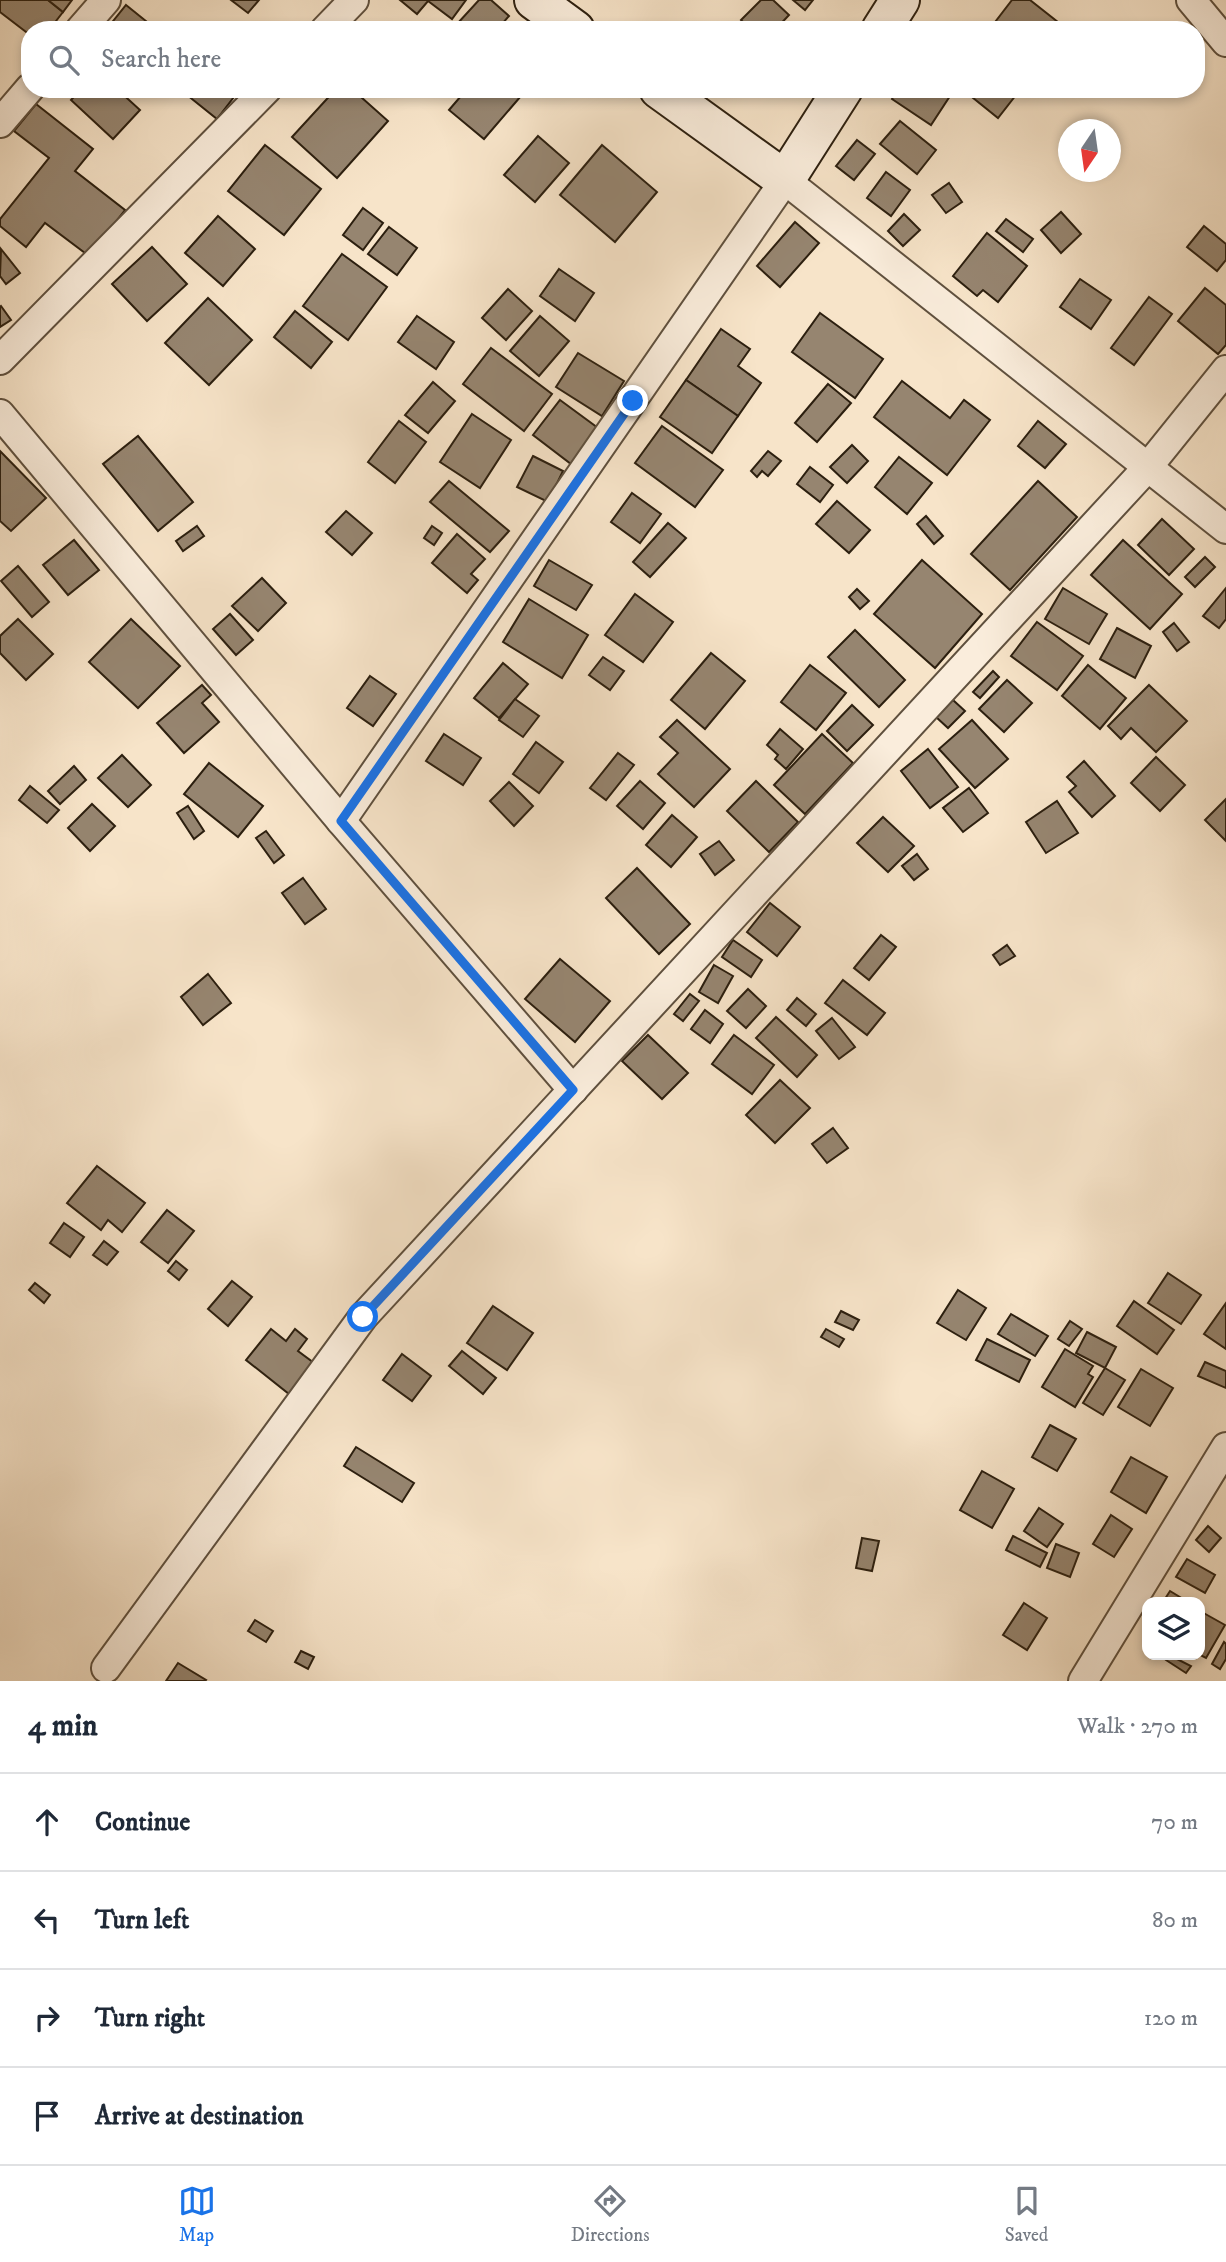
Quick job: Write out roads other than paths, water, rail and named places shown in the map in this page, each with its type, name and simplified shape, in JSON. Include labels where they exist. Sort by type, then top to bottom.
[{"type":"street","points":[[88,21],[106,0]]},
{"type":"street","points":[[334,21],[354,0]]},
{"type":"street","points":[[534,0],[563,21]]},
{"type":"street","points":[[887,21],[900,0]]},
{"type":"street","points":[[1191,0],[1226,42]]},
{"type":"street","points":[[0,123],[21,98]]},
{"type":"street","points":[[0,360],[258,98]]},
{"type":"street","points":[[671,98],[785,180],[1226,529]]},
{"type":"street","points":[[341,821],[785,180],[837,98]]},
{"type":"street","points":[[106,1668],[363,1317],[1147,468],[1226,370]]},
{"type":"street","points":[[0,414],[341,821],[573,1090]]},
{"type":"street","points":[[1083,1681],[1226,1447]]}]
